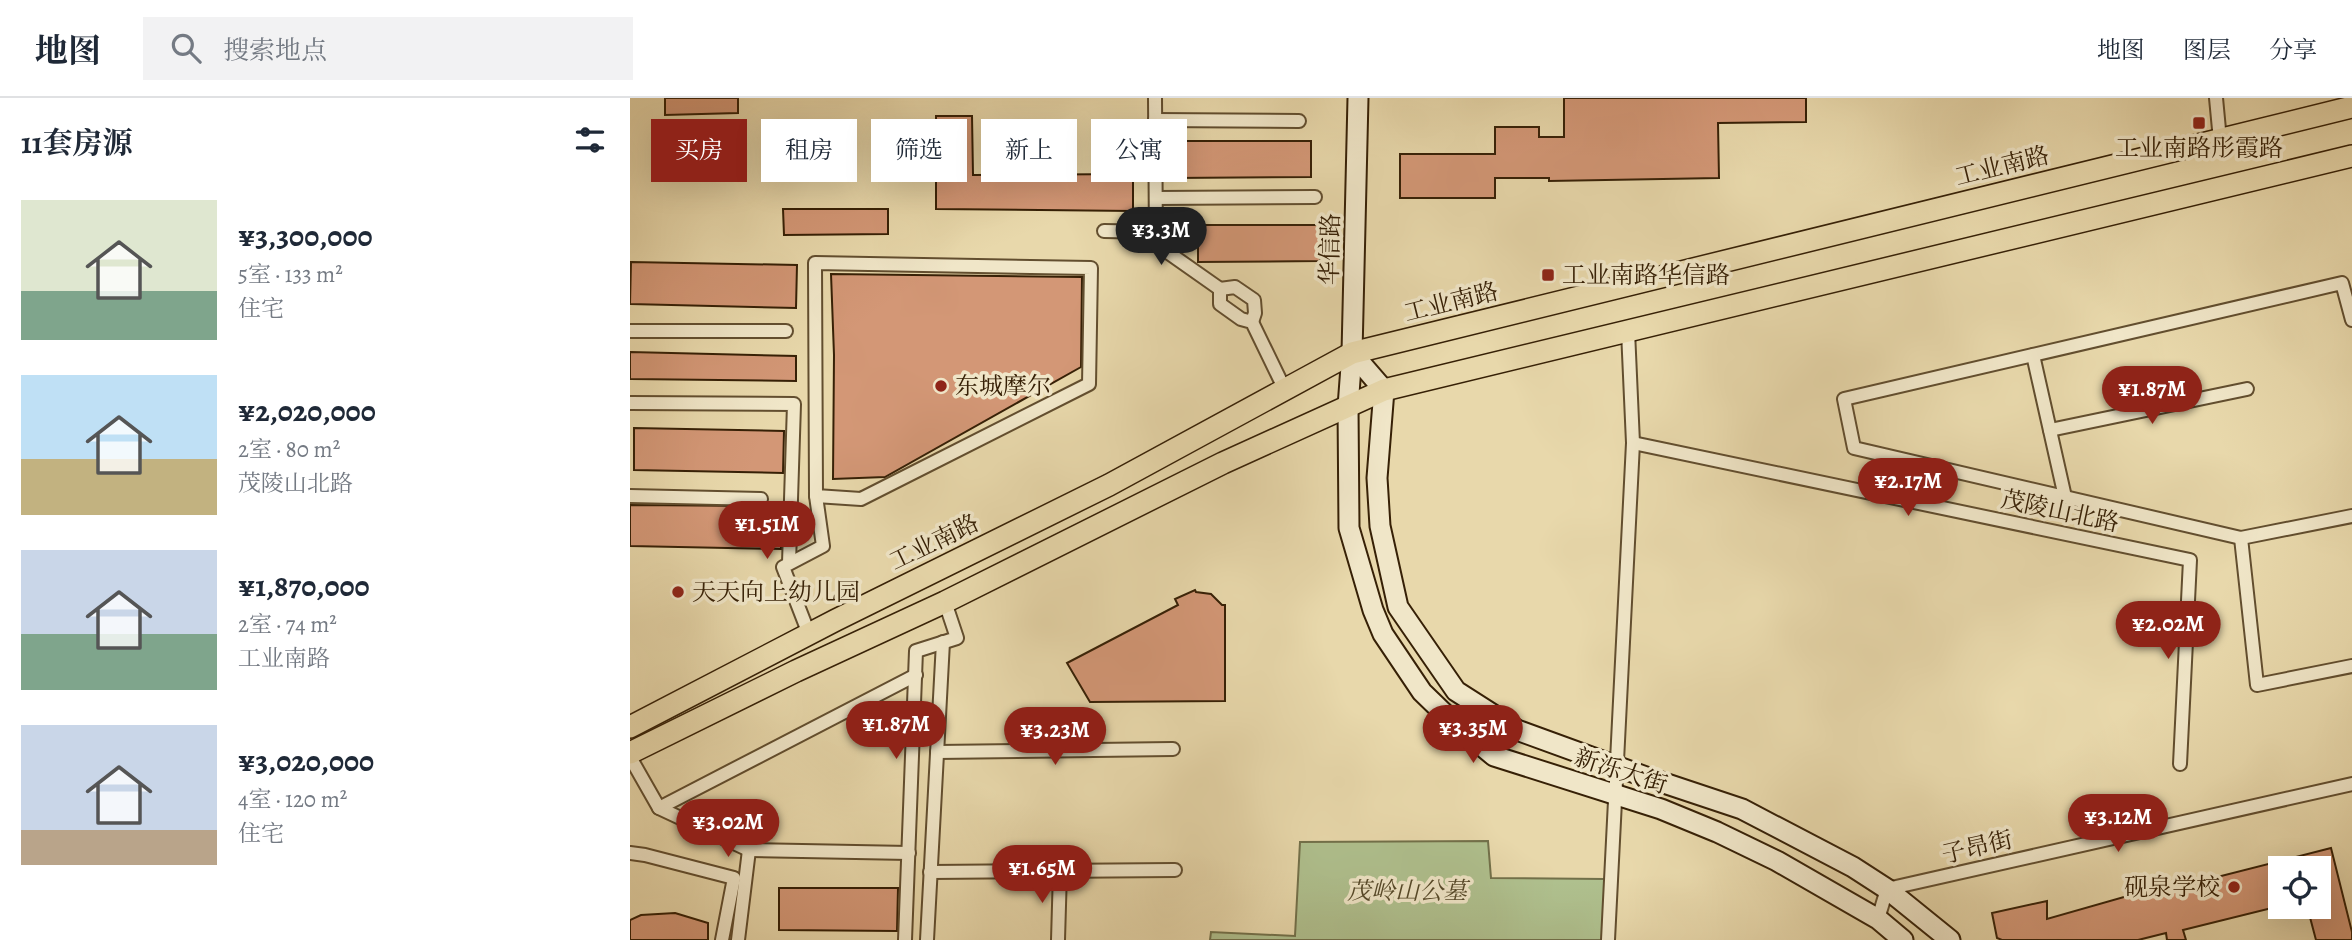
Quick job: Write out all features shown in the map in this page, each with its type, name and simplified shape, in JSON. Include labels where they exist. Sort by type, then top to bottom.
[{"type":"main road","name":"华信路","points":[[1352,353],[1358,98]]},
{"type":"main road","name":"工业南路","points":[[630,727],[809,634],[1109,485],[1352,353],[2352,107]]},
{"type":"main road","points":[[630,755],[1223,463],[1384,390],[2352,156]]},
{"type":"main road","points":[[1352,353],[1384,390]]},
{"type":"main road","name":"新泺大街","points":[[1352,353],[1348,407],[1349,528],[1373,610],[1383,634],[1422,692],[1452,722],[1494,756],[1617,795],[1717,832],[1777,861],[1878,919],[1903,940]]},
{"type":"main road","name":"新泺大街","points":[[1384,390],[1377,478],[1380,526],[1398,607],[1456,691],[1517,730],[1616,767],[1742,809],[1853,867],[1951,940]]},
{"type":"street","points":[[1155,98],[1155,119]]},
{"type":"street","points":[[2216,98],[2220,140]]},
{"type":"street","points":[[1187,120],[1299,121]]},
{"type":"street","points":[[1156,182],[1156,244],[1220,289],[1236,287],[1254,300],[1255,313],[1252,322],[1285,390]]},
{"type":"street","points":[[1156,198],[1315,197]]},
{"type":"street","points":[[1104,231],[1156,232]]},
{"type":"street","points":[[809,634],[783,567],[822,545],[816,496],[815,263],[1091,268],[1089,384],[860,499],[816,496]]},
{"type":"street","points":[[2352,320],[2347,282],[1844,399],[1854,449],[2241,538],[2352,516]]},
{"type":"street","points":[[1220,289],[1220,304],[1241,319],[1252,322]]},
{"type":"street","points":[[630,331],[786,331]]},
{"type":"street","points":[[1608,940],[1633,443],[1628,331]]},
{"type":"street","points":[[2033,355],[2065,497]]},
{"type":"street","points":[[2050,430],[2247,389]]},
{"type":"street","points":[[630,403],[794,404],[789,564]]},
{"type":"street","name":"茂陵山北路","points":[[1633,443],[2190,560],[2180,764]]},
{"type":"street","points":[[630,496],[761,499]]},
{"type":"street","points":[[2241,538],[2257,685],[2352,666]]},
{"type":"street","points":[[905,940],[916,651],[957,638],[945,602]]},
{"type":"street","points":[[927,940],[943,642]]},
{"type":"street","points":[[660,808],[916,675]]},
{"type":"street","points":[[937,752],[1173,749]]},
{"type":"street","points":[[630,755],[660,808],[749,850],[909,853]]},
{"type":"street","name":"子昂街","points":[[1886,889],[2352,784]]},
{"type":"street","points":[[738,940],[749,850]]},
{"type":"street","points":[[630,853],[734,878],[722,940]]},
{"type":"street","points":[[930,872],[1175,870]]},
{"type":"street","points":[[1058,940],[1060,871]]},
{"type":"street","points":[[1878,919],[1886,889]]},
{"type":"green space","name":"茂岭山公墓","points":[[1488,841],[1491,878],[1604,879],[1604,940],[1210,940],[1211,932],[1295,936],[1300,842]]},
{"type":"building","points":[[665,98],[738,98],[738,113],[665,115]]},
{"type":"building","points":[[1564,98],[1806,98],[1806,122],[1718,123],[1719,178],[1549,181],[1549,178],[1495,178],[1495,198],[1400,198],[1400,154],[1495,154],[1495,127],[1539,127],[1539,137],[1564,137]]},
{"type":"building","points":[[936,116],[972,116],[973,175],[981,175],[981,182],[1077,182],[1077,174],[1091,174],[1091,182],[1133,182],[1133,211],[936,209],[936,182],[967,182],[967,119],[936,119]]},
{"type":"building","points":[[1187,141],[1311,141],[1311,177],[1187,178]]},
{"type":"building","points":[[783,209],[888,209],[888,234],[784,235]]},
{"type":"building","points":[[1198,225],[1322,225],[1320,261],[1198,262]]},
{"type":"building","points":[[631,262],[797,265],[796,308],[630,304]]},
{"type":"building","name":"东城摩尔","points":[[831,274],[1082,277],[1081,367],[885,477],[833,479],[834,355]]},
{"type":"building","points":[[630,352],[796,356],[796,381],[630,379]]},
{"type":"building","points":[[634,428],[784,431],[783,473],[634,470]]},
{"type":"building","points":[[630,505],[782,506],[781,549],[630,546]]},
{"type":"building","points":[[1195,590],[1211,594],[1225,605],[1225,701],[1090,702],[1067,663],[1178,605],[1175,599]]},
{"type":"building","points":[[2331,848],[2352,940],[2316,940],[2310,919],[2331,919],[2331,856],[2300,856]]},
{"type":"building","points":[[2268,864],[2268,909],[2183,930],[2186,940],[2167,940],[2166,933],[2138,940],[1997,938],[1992,913],[2047,901],[2047,919],[2173,883],[2174,888]]},
{"type":"building","points":[[779,888],[898,888],[897,931],[779,930]]},
{"type":"building","points":[[675,913],[708,923],[708,940],[630,940],[630,920],[641,915]]},
{"type":"place","name":"工业南路彤霞路","points":[[2199,123]]},
{"type":"place","name":"工业南路华信路","points":[[1548,275]]},
{"type":"place","name":"东城摩尔","points":[[941,386]]},
{"type":"place","name":"天天向上幼儿园","points":[[678,592]]},
{"type":"place","name":"砚泉学校","points":[[2234,887]]}]
